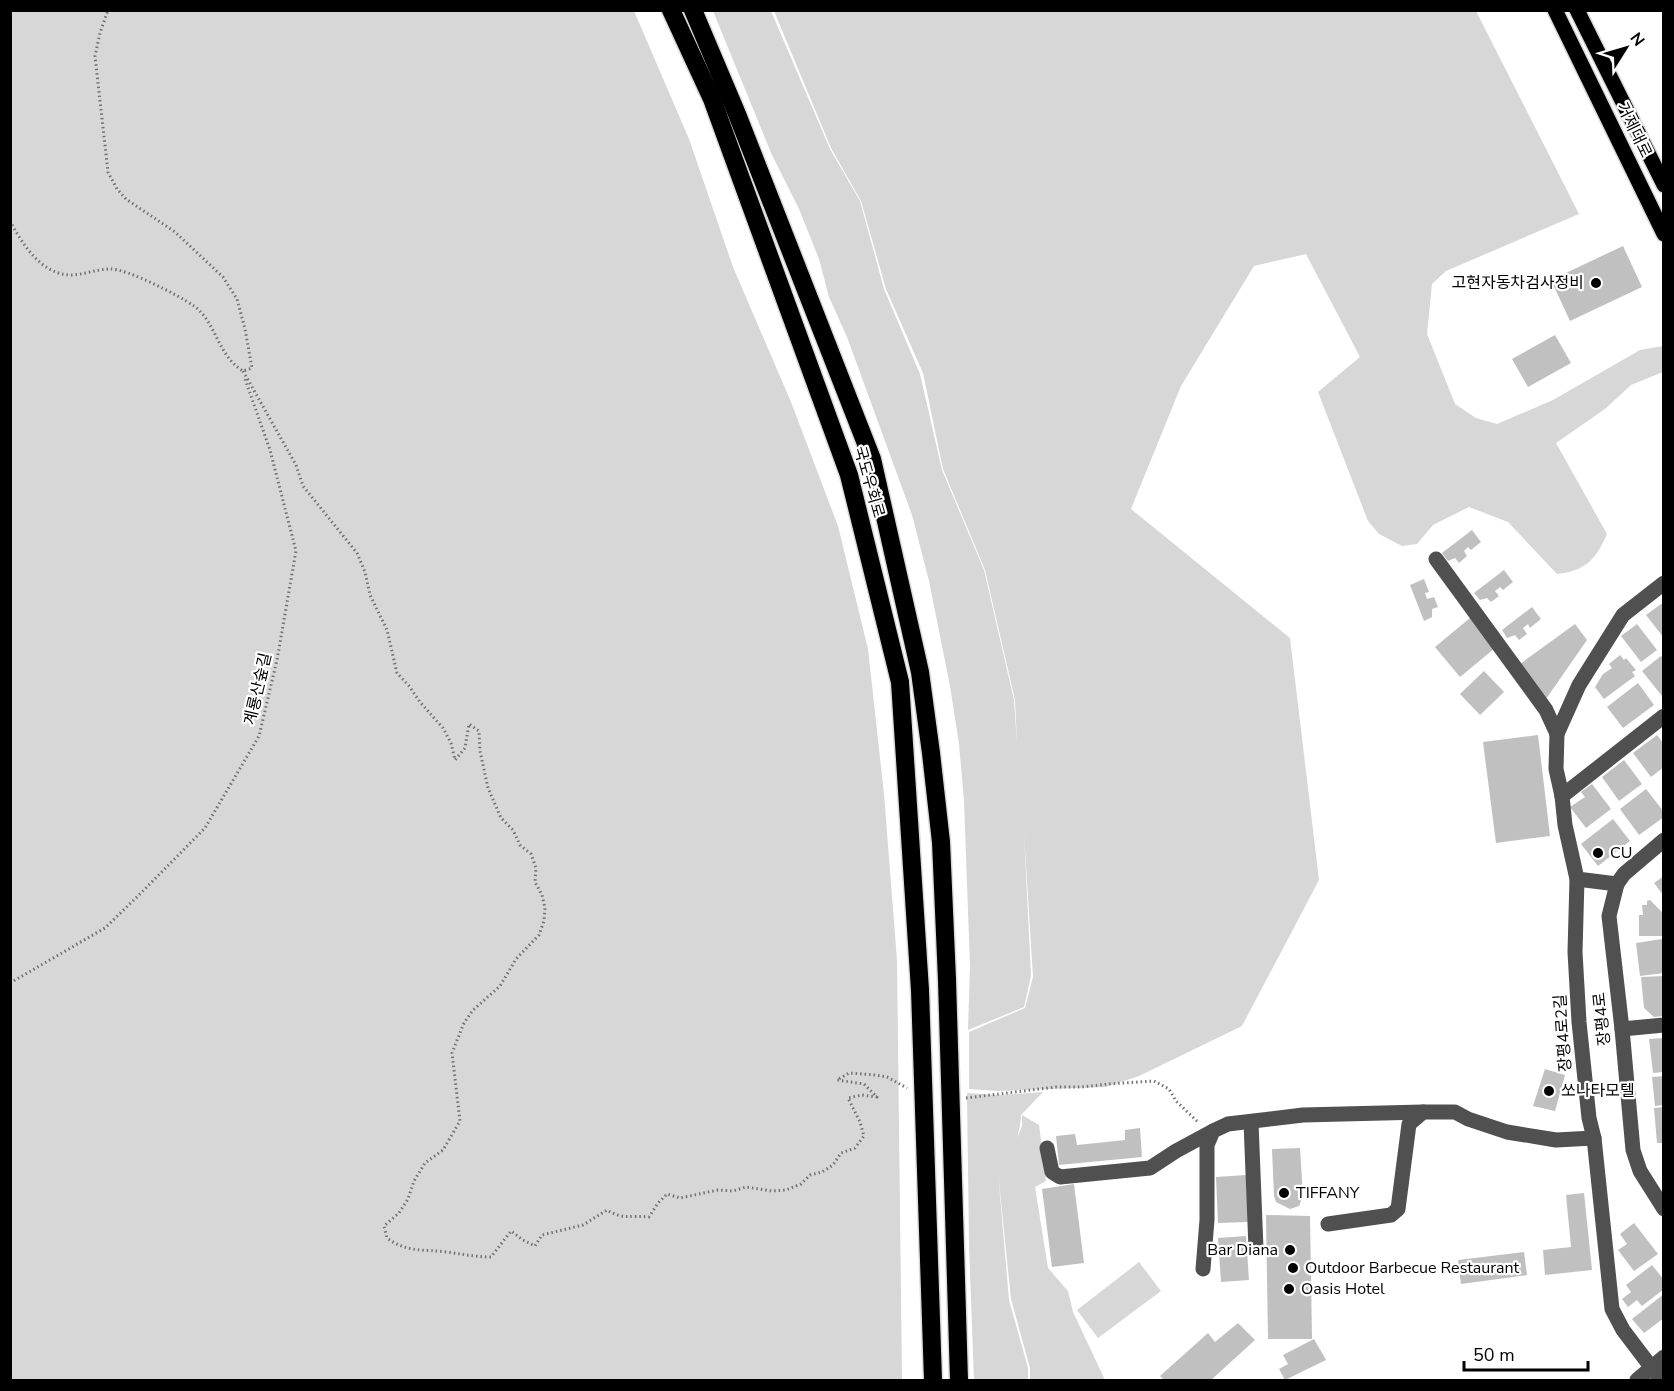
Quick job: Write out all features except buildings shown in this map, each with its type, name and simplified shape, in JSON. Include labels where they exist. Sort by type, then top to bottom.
[{"type":"highway","name":"국도우회로","points":[[671,10],[712,99],[849,475],[900,682],[920,990],[933,1380]]},
{"type":"highway","name":"국도우회로","points":[[693,10],[737,114],[872,459],[920,672],[941,842],[959,1380]]},
{"type":"main road","name":"거제대로","points":[[1556,10],[1664,234]]},
{"type":"main road","name":"거제대로","points":[[1577,10],[1664,185]]},
{"type":"street","points":[[1436,559],[1546,710],[1557,734]]},
{"type":"street","points":[[1557,734],[1579,684],[1623,615],[1664,582]]},
{"type":"street","points":[[1562,796],[1664,716]]},
{"type":"street","name":"장평4로2길","points":[[1557,734],[1556,769],[1577,879],[1575,952],[1579,1022],[1612,1309],[1623,1330],[1660,1372]]},
{"type":"street","name":"장평4로","points":[[1664,840],[1624,874],[1617,884],[1609,916],[1633,1150],[1640,1170],[1664,1209]]},
{"type":"street","points":[[1577,879],[1617,884]]},
{"type":"street","points":[[1622,1029],[1664,1025]]},
{"type":"street","points":[[1328,1224],[1391,1215],[1398,1209],[1409,1124],[1423,1112]]},
{"type":"street","points":[[1047,1148],[1052,1172],[1060,1177],[1150,1168],[1176,1151],[1228,1124],[1303,1115],[1455,1112],[1468,1119],[1507,1132],[1546,1138],[1594,1138]]},
{"type":"street","points":[[1251,1122],[1256,1249]]},
{"type":"street","points":[[1203,1269],[1207,1220],[1207,1145],[1213,1131]]},
{"type":"street","points":[[1637,1380],[1660,1372]]},
{"type":"path","points":[[108,10],[100,33],[96,56],[108,172],[117,189],[126,199],[175,232],[223,277],[237,299],[245,329],[252,368],[243,371]]},
{"type":"path","points":[[10,221],[22,242],[39,261],[57,273],[72,275],[111,268],[138,276],[195,307],[215,333],[224,354],[232,364],[243,371],[296,465],[303,486],[357,553],[370,595],[387,630],[397,673],[443,728],[451,743],[455,760],[465,748],[469,724],[479,731],[480,750],[488,788],[501,818],[513,830],[520,845],[531,854],[536,868],[535,882],[542,895],[545,908],[544,921],[539,935],[516,959],[500,986],[473,1010],[464,1023],[452,1053],[459,1121],[443,1150],[425,1163],[414,1180],[408,1199],[399,1213],[384,1226],[387,1238],[399,1246],[422,1251],[491,1257],[511,1231],[535,1246],[542,1235],[583,1225],[607,1210],[620,1218],[650,1217],[658,1203],[667,1194],[680,1198],[718,1190],[733,1191],[746,1187],[772,1191],[786,1190],[801,1184],[810,1175],[822,1172],[833,1165],[841,1153],[855,1148],[864,1136],[848,1098],[862,1095],[877,1096],[864,1084],[837,1080],[849,1073],[875,1075],[900,1083],[923,1100]]},
{"type":"path","name":"계룡산숲길","points":[[10,983],[105,928],[141,893],[205,828],[259,736],[277,660],[296,551],[270,450],[243,371]]},
{"type":"path","points":[[951,1101],[1056,1087],[1154,1081],[1169,1089],[1176,1101],[1198,1122],[1213,1131]]},
{"type":"shaded area","points":[[10,11],[634,11],[689,139],[733,267],[791,402],[838,526],[868,649],[884,794],[897,960],[902,1380],[11,1380]]},
{"type":"shaded area","points":[[713,11],[771,11],[830,149],[860,201],[884,289],[920,374],[942,470],[984,570],[1014,700],[1017,744],[1015,700],[985,570],[943,469],[923,373],[886,289],[861,201],[831,148],[774,11],[1476,11],[1579,214],[1446,271],[1432,284],[1427,334],[1455,404],[1476,418],[1497,424],[1553,400],[1640,350],[1663,346],[1663,372],[1631,385],[1605,409],[1556,443],[1607,534],[1594,557],[1583,567],[1557,574],[1508,522],[1469,507],[1433,525],[1417,544],[1402,546],[1379,534],[1368,521],[1318,392],[1360,357],[1306,254],[1254,266],[1181,386],[1131,509],[1290,638],[1319,880],[1242,1026],[1139,1076],[1106,1087],[998,1091],[969,1089],[969,1032],[1025,1008],[1033,977],[1024,833],[1031,976],[1024,1007],[968,1030],[970,966],[964,801],[959,744],[950,686],[929,581],[912,515],[847,337],[829,297],[819,259],[799,209],[772,155]]},
{"type":"shaded area","points":[[1043,1092],[1021,1115],[1017,1138],[1022,1126],[1022,1115],[1039,1125],[1046,1181],[1035,1187],[1048,1268],[1068,1291],[1073,1312],[1105,1380],[1030,1380],[1030,1368],[1011,1299],[998,1172],[1009,1300],[1028,1368],[1028,1380],[974,1380],[967,1093],[1000,1095]]},
{"type":"shaded area","points":[[1139,1262],[1161,1291],[1098,1338],[1077,1310]]},
{"type":"place","name":"고현자동차검사정비","points":[[1596,283]]},
{"type":"place","name":"CU","points":[[1598,853]]},
{"type":"place","name":"쏘나타모텔","points":[[1549,1091]]},
{"type":"place","name":"TIFFANY","points":[[1284,1193]]},
{"type":"place","name":"Bar Diana","points":[[1290,1250]]},
{"type":"place","name":"Outdoor Barbecue Restaurant","points":[[1293,1268]]},
{"type":"place","name":"Oasis Hotel","points":[[1289,1289]]}]
